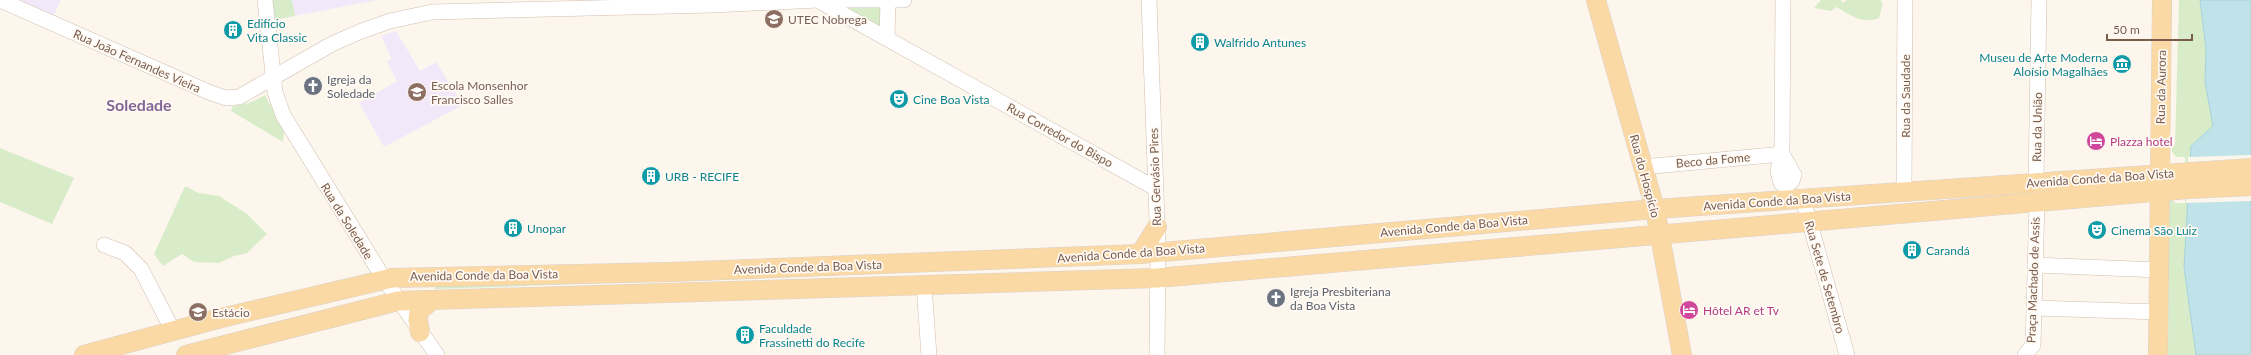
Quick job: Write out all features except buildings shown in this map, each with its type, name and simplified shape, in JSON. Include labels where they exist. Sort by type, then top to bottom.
[{"type":"main road","name":"Rua do Hospício","points":[[1596,0],[1655,209],[1682,355]]},
{"type":"main road","name":"Rua da Aurora","points":[[2158,355],[2162,0]]},
{"type":"main road","points":[[2186,180],[2251,168]]},
{"type":"main road","name":"Avenida Conde da Boa Vista","points":[[84,355],[173,331],[384,279],[423,276],[678,271],[1149,253],[1655,209],[2160,173],[2186,180]]},
{"type":"main road","name":"Avenida Conde da Boa Vista","points":[[186,355],[398,301],[1157,278],[2160,192],[2186,180]]},
{"type":"main road","points":[[2186,180],[2251,186]]},
{"type":"main road","points":[[1149,253],[1157,227]]},
{"type":"main road","points":[[420,332],[418,320],[419,310],[432,300]]},
{"type":"street","name":"Rua João Fernandes Vieira","points":[[0,0],[226,98],[239,97],[274,79],[332,44],[359,32],[390,21],[432,12],[713,5],[818,0],[904,0]]},
{"type":"street","name":"Rua da Soledade","points":[[265,0],[276,92],[283,115],[295,137],[398,301],[437,355]]},
{"type":"street","name":"Rua Corredor do Bispo","points":[[818,0],[1155,188]]},
{"type":"street","points":[[887,38],[888,0]]},
{"type":"street","name":"Rua Gervásio Pires","points":[[1149,0],[1157,227]]},
{"type":"street","name":"Beco da Fome","points":[[1643,167],[1782,154],[1783,0]]},
{"type":"street","name":"Rua da Saudade","points":[[1904,192],[1905,0]]},
{"type":"street","name":"Rua da União","points":[[2036,183],[2039,0]]},
{"type":"street","name":"Rua Sete de Setembro","points":[[1803,199],[1847,355]]},
{"type":"street","name":"Praça Machado de Assis","points":[[2025,355],[2033,345],[2037,203]]},
{"type":"street","points":[[104,245],[125,253],[141,269],[173,331]]},
{"type":"street","points":[[1149,253],[1157,278],[1157,355]]},
{"type":"street","points":[[2035,265],[2159,270]]},
{"type":"street","points":[[924,285],[929,355]]},
{"type":"street","points":[[2034,308],[2159,312]]},
{"type":"shaded area","points":[[14,0],[61,0],[53,17]]},
{"type":"shaded area","points":[[271,0],[378,0],[273,20]]},
{"type":"shaded area","name":"Escola Monsenhor Francisco Salles","points":[[396,31],[420,71],[436,62],[463,105],[384,147],[359,103],[397,81],[387,62],[392,59],[381,36]]},
{"type":"green space","points":[[271,0],[292,0],[295,16],[273,20]]},
{"type":"green space","points":[[818,0],[888,1],[887,38]]},
{"type":"green space","points":[[1821,0],[1841,0],[1843,3],[1847,0],[1880,0],[1883,3],[1879,18],[1873,20],[1862,20],[1836,7],[1831,11],[1814,8]]},
{"type":"green space","points":[[2179,0],[2200,0],[2206,49],[2205,82],[2213,126],[2191,146],[2184,267],[2198,355],[2168,355],[2169,201],[2171,198],[2175,203],[2185,203],[2185,157],[2176,157],[2171,150],[2175,145]]},
{"type":"green space","points":[[265,95],[284,131],[283,142],[231,111],[233,106],[249,103]]},
{"type":"green space","points":[[0,148],[74,178],[52,224],[0,202]]},
{"type":"green space","points":[[185,186],[199,193],[219,196],[247,214],[267,234],[247,253],[234,256],[219,263],[194,262],[182,254],[163,266],[154,254]]},
{"type":"green space","points":[[666,281],[435,289],[435,285]]},
{"type":"water","points":[[2200,0],[2251,0],[2251,355],[2196,355],[2184,267],[2191,146],[2213,126],[2205,82],[2206,49]]},
{"type":"pier","points":[[2251,155],[2251,201],[2186,203],[2188,157]]},
{"type":"place","name":"UTEC Nobrega","points":[[774,19]]},
{"type":"place","name":"Edifício Vita Classic","points":[[233,30]]},
{"type":"place","name":"Walfrido Antunes","points":[[1200,42]]},
{"type":"place","name":"Museu de Arte Moderna Aloísio Magalhães","points":[[2122,64]]},
{"type":"place","name":"Igreja da Soledade","points":[[313,86]]},
{"type":"place","name":"Escola Monsenhor Francisco Salles","points":[[417,92]]},
{"type":"place","name":"Cine Boa Vista","points":[[899,99]]},
{"type":"place","name":"Plazza hotel","points":[[2096,141]]},
{"type":"place","name":"URB - RECIFE","points":[[651,176]]},
{"type":"place","name":"Unopar","points":[[513,228]]},
{"type":"place","name":"Cinema São Luiz","points":[[2097,230]]},
{"type":"place","name":"Carandá","points":[[1912,250]]},
{"type":"place","name":"Igreja Presbiteriana da Boa Vista","points":[[1276,298]]},
{"type":"place","name":"Hôtel AR et Tv","points":[[1689,310]]},
{"type":"place","name":"Estácio","points":[[198,312]]},
{"type":"place","name":"Faculdade Frassinetti do Recife","points":[[745,335]]},
{"type":"district","name":"Soledade","points":[[139,104]]}]
